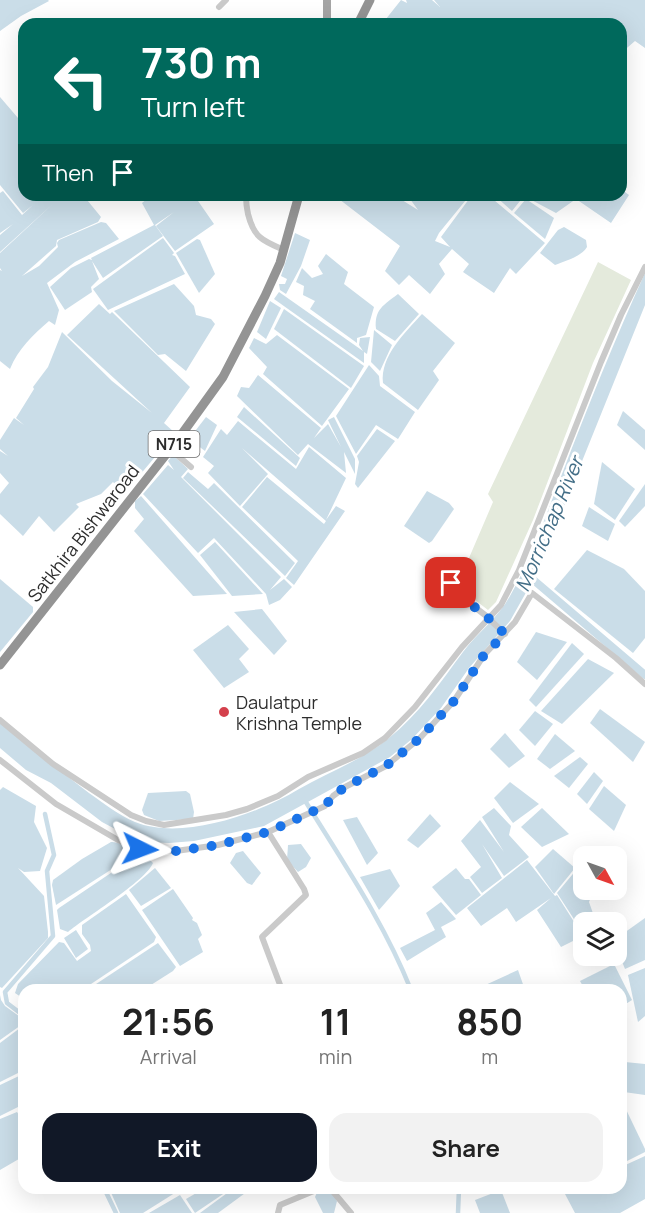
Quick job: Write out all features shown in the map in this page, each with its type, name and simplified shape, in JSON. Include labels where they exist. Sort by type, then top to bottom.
[{"type":"highway","points":[[361,18],[370,0]]},
{"type":"highway","name":"Satkhira Bishwaroad","points":[[0,665],[170,449],[223,376],[265,297],[284,250],[297,201]]},
{"type":"main road","points":[[327,0],[327,18]]},
{"type":"street","points":[[219,7],[226,0]]},
{"type":"street","points":[[245,201],[254,232],[262,240],[284,250]]},
{"type":"street","points":[[0,720],[52,764],[131,815],[164,825],[248,809],[278,796],[308,777],[363,753],[385,738],[434,685],[462,647],[501,605],[519,570],[621,315],[645,267]]},
{"type":"street","points":[[170,449],[192,467]]},
{"type":"street","points":[[456,572],[451,583],[455,592],[489,618],[504,633]]},
{"type":"street","points":[[0,760],[56,804],[118,840],[140,849],[176,851],[218,845],[268,832],[325,806],[345,787],[386,766],[420,738],[454,701],[484,655],[515,621],[532,593],[616,658],[645,684]]},
{"type":"street","points":[[268,832],[306,895],[262,937],[280,984]]},
{"type":"street","points":[[278,1213],[280,1205],[303,1194]]},
{"type":"street","points":[[335,1194],[351,1213]]},
{"type":"shaded area","points":[[598,262],[631,280],[593,363],[533,520],[496,602],[488,610],[457,586],[493,502],[488,494]]},
{"type":"water","points":[[0,0],[49,1],[21,16],[0,31]]},
{"type":"water","points":[[401,0],[407,3],[406,0],[432,0],[440,7],[434,0],[645,0],[645,48],[635,41],[627,48],[627,18],[387,18]]},
{"type":"water","points":[[0,97],[18,118],[18,201],[88,201],[101,217],[98,222],[57,240],[56,246],[22,276],[39,266],[58,247],[59,240],[101,222],[106,223],[119,239],[75,262],[47,283],[59,310],[55,325],[49,321],[37,332],[22,349],[10,369],[0,361],[0,270],[2,271],[0,253],[55,202],[0,252],[0,235],[13,224],[0,233],[0,193],[3,191],[22,215],[33,205],[23,213],[0,185]]},
{"type":"water","points":[[144,201],[198,201],[214,224],[175,251],[156,226],[174,212],[155,225],[163,236],[103,278],[92,261],[99,279],[91,287],[92,292],[65,310],[50,287],[71,268],[89,259],[92,260],[91,258],[154,225],[142,203]]},
{"type":"water","points":[[342,201],[404,201],[418,210],[411,201],[465,201],[435,241],[450,247],[441,237],[468,201],[495,201],[545,243],[516,274],[510,268],[494,293],[463,272],[469,264],[452,249],[439,264],[445,274],[430,294],[409,275],[399,285],[385,271],[400,246]]},
{"type":"water","points":[[501,201],[520,201],[512,211]]},
{"type":"water","points":[[524,201],[529,201],[554,218],[545,239],[514,213]]},
{"type":"water","points":[[533,201],[573,201],[556,213]]},
{"type":"water","points":[[579,201],[625,201],[611,223]]},
{"type":"water","points":[[564,227],[586,240],[587,247],[577,256],[555,265],[540,253],[558,230]]},
{"type":"water","points":[[295,233],[310,240],[301,266],[286,294],[280,290],[279,284],[285,284],[287,279],[281,276]]},
{"type":"water","points":[[163,238],[185,274],[108,310],[93,289]]},
{"type":"water","points":[[197,239],[200,240],[215,274],[199,293],[176,253]]},
{"type":"water","points":[[326,254],[348,272],[344,284],[374,307],[366,335],[357,338],[357,343],[310,309],[315,301],[303,295],[304,286],[296,282],[302,268],[312,278],[323,274],[318,266]]},
{"type":"water","name":"Morrichap River","points":[[645,273],[645,305],[537,573],[510,621],[469,668],[441,708],[412,739],[390,757],[264,826],[194,841],[169,843],[150,842],[130,837],[102,822],[51,783],[26,770],[0,748],[0,723],[89,793],[117,812],[135,822],[154,827],[175,828],[219,822],[263,807],[379,746],[400,729],[420,708],[510,596],[532,551],[602,373]]},
{"type":"water","points":[[174,284],[194,306],[196,315],[211,319],[215,324],[186,371],[165,354],[158,355],[114,311]]},
{"type":"water","points":[[279,292],[363,351],[359,345],[360,338],[370,337],[367,354],[364,352],[364,363],[274,299]]},
{"type":"water","points":[[398,294],[419,314],[395,341],[376,329],[376,322],[381,308]]},
{"type":"water","points":[[270,301],[281,308],[266,339],[257,332]]},
{"type":"water","points":[[99,304],[110,314],[112,312],[190,387],[164,423],[175,433],[139,476],[124,467],[138,478],[124,493],[113,482],[101,494],[76,504],[79,507],[54,532],[39,516],[23,536],[0,514],[0,494],[9,483],[0,473],[0,451],[8,456],[0,449],[0,440],[14,418],[24,425],[16,418],[34,389],[33,387],[48,367],[62,332],[112,381],[152,413],[67,335]]},
{"type":"water","points":[[284,309],[364,366],[351,388],[274,329]]},
{"type":"water","points":[[422,314],[455,343],[433,371],[439,380],[418,410],[383,383],[383,373],[385,364],[395,346]]},
{"type":"water","points":[[374,330],[392,345],[380,371],[371,362]]},
{"type":"water","points":[[277,335],[349,389],[322,426],[263,374],[267,367],[249,348],[254,338],[266,344]]},
{"type":"water","points":[[369,365],[379,376],[380,386],[415,412],[398,439],[376,425],[356,454],[336,416]]},
{"type":"water","points":[[258,375],[321,428],[314,438],[328,424],[341,447],[328,420],[334,417],[355,459],[355,474],[344,452],[346,473],[308,444],[298,455],[237,396],[241,387],[249,388]]},
{"type":"water","points":[[244,407],[300,458],[296,466],[237,417]]},
{"type":"water","points":[[623,411],[645,430],[645,450],[617,425]]},
{"type":"water","points":[[206,417],[217,425],[205,451],[189,439]]},
{"type":"water","points":[[238,421],[296,469],[309,447],[346,478],[326,520],[336,506],[345,511],[294,585],[286,578],[298,561],[242,507],[267,477],[324,524],[326,521],[242,448],[268,474],[240,506],[208,473],[214,466],[203,457],[221,429],[227,435]]},
{"type":"water","points":[[377,429],[395,441],[358,488],[355,484],[359,462],[357,456]]},
{"type":"water","points":[[173,455],[188,469],[181,477],[281,577],[270,590],[284,579],[292,587],[280,600],[269,605],[266,594],[214,538],[198,553],[143,494],[168,465],[174,470],[168,461]]},
{"type":"water","points":[[602,462],[635,489],[615,520],[594,504]]},
{"type":"water","points":[[188,472],[208,489],[214,483],[295,563],[285,576],[183,478]]},
{"type":"water","points":[[645,484],[645,506],[625,527],[619,521]]},
{"type":"water","points":[[427,491],[449,503],[454,509],[429,543],[404,526]]},
{"type":"water","points":[[141,496],[227,594],[193,596],[134,531],[144,519],[135,508],[135,501]]},
{"type":"water","points":[[589,507],[615,524],[608,541],[582,526]]},
{"type":"water","points":[[215,542],[263,594],[232,596],[200,555]]},
{"type":"water","points":[[587,550],[624,569],[645,591],[645,638],[633,653],[554,589]]},
{"type":"water","points":[[0,579],[33,607],[33,612],[0,652]]},
{"type":"water","points":[[262,609],[287,641],[274,655],[234,612]]},
{"type":"water","points":[[228,625],[249,649],[239,659],[249,672],[224,688],[193,650]]},
{"type":"water","points":[[536,632],[567,642],[537,680],[517,662]]},
{"type":"water","points":[[572,643],[584,654],[536,707],[529,700]]},
{"type":"water","points":[[588,659],[614,673],[562,724],[541,711]]},
{"type":"water","points":[[600,709],[645,742],[633,762],[590,723]]},
{"type":"water","points":[[535,711],[553,724],[535,746],[519,730]]},
{"type":"water","points":[[505,733],[525,756],[509,768],[490,749]]},
{"type":"water","points":[[555,734],[575,751],[550,769],[537,759]]},
{"type":"water","points":[[580,757],[588,764],[569,788],[554,776]]},
{"type":"water","points":[[594,772],[603,781],[587,804],[577,794]]},
{"type":"water","points":[[510,782],[539,804],[513,823],[494,798]]},
{"type":"water","points":[[604,786],[626,805],[614,831],[589,809]]},
{"type":"water","points":[[3,787],[36,806],[34,822],[47,848],[40,871],[24,872],[18,868],[44,896],[48,938],[2,988],[0,987],[0,790]]},
{"type":"water","points":[[186,791],[190,794],[194,812],[193,819],[159,821],[144,815],[142,810],[148,793]]},
{"type":"water","points":[[494,808],[511,826],[509,835],[529,857],[504,876],[482,844],[502,878],[482,893],[470,877],[481,867],[461,841],[480,820],[504,852],[482,817]]},
{"type":"water","points":[[542,808],[569,834],[542,847],[521,827]]},
{"type":"water","points":[[430,814],[441,826],[418,848],[407,840]]},
{"type":"water","points":[[357,817],[378,853],[367,865],[343,820]]},
{"type":"water","points":[[111,842],[126,846],[137,853],[56,905],[53,880]]},
{"type":"water","points":[[301,844],[311,858],[306,867],[298,872],[287,860],[288,845]]},
{"type":"water","points":[[553,849],[573,866],[573,870],[554,894],[535,867]]},
{"type":"water","points":[[243,851],[261,873],[252,885],[247,883],[230,863],[236,853]]},
{"type":"water","points":[[142,852],[153,863],[148,871],[115,899],[68,932],[60,929],[57,910],[59,908]]},
{"type":"water","points":[[527,860],[555,896],[557,895],[573,920],[573,941],[561,947],[537,910],[551,898],[516,922],[507,908],[481,926],[467,908]]},
{"type":"water","points":[[155,868],[171,888],[141,906],[129,890]]},
{"type":"water","points":[[456,868],[465,879],[469,879],[481,895],[456,915],[432,887]]},
{"type":"water","points":[[390,869],[400,886],[379,910],[360,877]]},
{"type":"water","points":[[573,874],[573,900],[590,900],[592,912],[573,912],[573,918],[557,893]]},
{"type":"water","points":[[173,889],[193,918],[192,920],[197,923],[202,935],[198,939],[203,952],[180,966],[142,910]]},
{"type":"water","points":[[126,894],[156,937],[154,942],[91,984],[18,984],[59,942],[64,943],[77,961],[91,951],[90,945],[82,934],[82,925]]},
{"type":"water","points":[[441,902],[456,919],[441,927],[446,937],[407,961],[400,948],[435,930],[426,913]]},
{"type":"water","points":[[645,918],[645,960],[625,969],[624,966],[627,966],[627,931]]},
{"type":"water","points":[[76,930],[88,949],[76,958],[64,938]]},
{"type":"water","points":[[158,943],[176,967],[152,984],[96,984]]},
{"type":"water","points":[[610,966],[615,966],[624,984],[582,984],[580,981]]},
{"type":"water","points":[[645,968],[645,1016],[638,1022],[628,975]]},
{"type":"water","points":[[518,970],[523,984],[488,984]]},
{"type":"water","points":[[627,990],[632,1000],[627,1003]]},
{"type":"water","points":[[0,995],[5,1006],[18,1015],[18,1027],[0,1040]]},
{"type":"water","points":[[18,1030],[18,1073],[0,1082],[0,1043]]},
{"type":"water","points":[[627,1062],[645,1064],[645,1095],[627,1092]]},
{"type":"water","points":[[18,1076],[18,1107],[0,1116],[0,1085]]},
{"type":"water","points":[[627,1112],[645,1149],[645,1152],[627,1161]]},
{"type":"water","points":[[18,1113],[18,1160],[0,1170],[0,1119]]},
{"type":"water","points":[[645,1156],[645,1199],[620,1213],[575,1213],[565,1194],[627,1194],[627,1164]]},
{"type":"water","points":[[112,1194],[173,1194],[143,1213],[120,1213]]},
{"type":"water","points":[[195,1194],[223,1194],[195,1213],[186,1199]]},
{"type":"water","points":[[226,1194],[244,1194],[218,1213],[200,1213]]},
{"type":"water","points":[[316,1194],[333,1194],[337,1201],[334,1213],[323,1213],[315,1197]]},
{"type":"water","points":[[491,1194],[503,1194],[510,1213],[480,1213],[475,1200]]},
{"type":"water","points":[[180,1195],[192,1213],[149,1213]]},
{"type":"waterway","name":"Morrichap River","points":[[530,577],[645,675]]},
{"type":"waterway","points":[[304,799],[375,916],[408,984]]},
{"type":"waterway","points":[[18,1011],[7,1003],[5,992],[53,936],[47,871],[54,855],[45,814]]},
{"type":"waterway","points":[[107,1194],[116,1213]]},
{"type":"waterway","points":[[458,1213],[459,1194]]},
{"type":"place","name":"Daulatpur Krishna Temple","points":[[224,712]]},
{"type":"route","points":[[140,849],[176,851],[218,845],[268,832],[325,806],[345,787],[386,766],[420,738],[454,701],[484,655],[505,634],[455,592],[451,583]]}]
